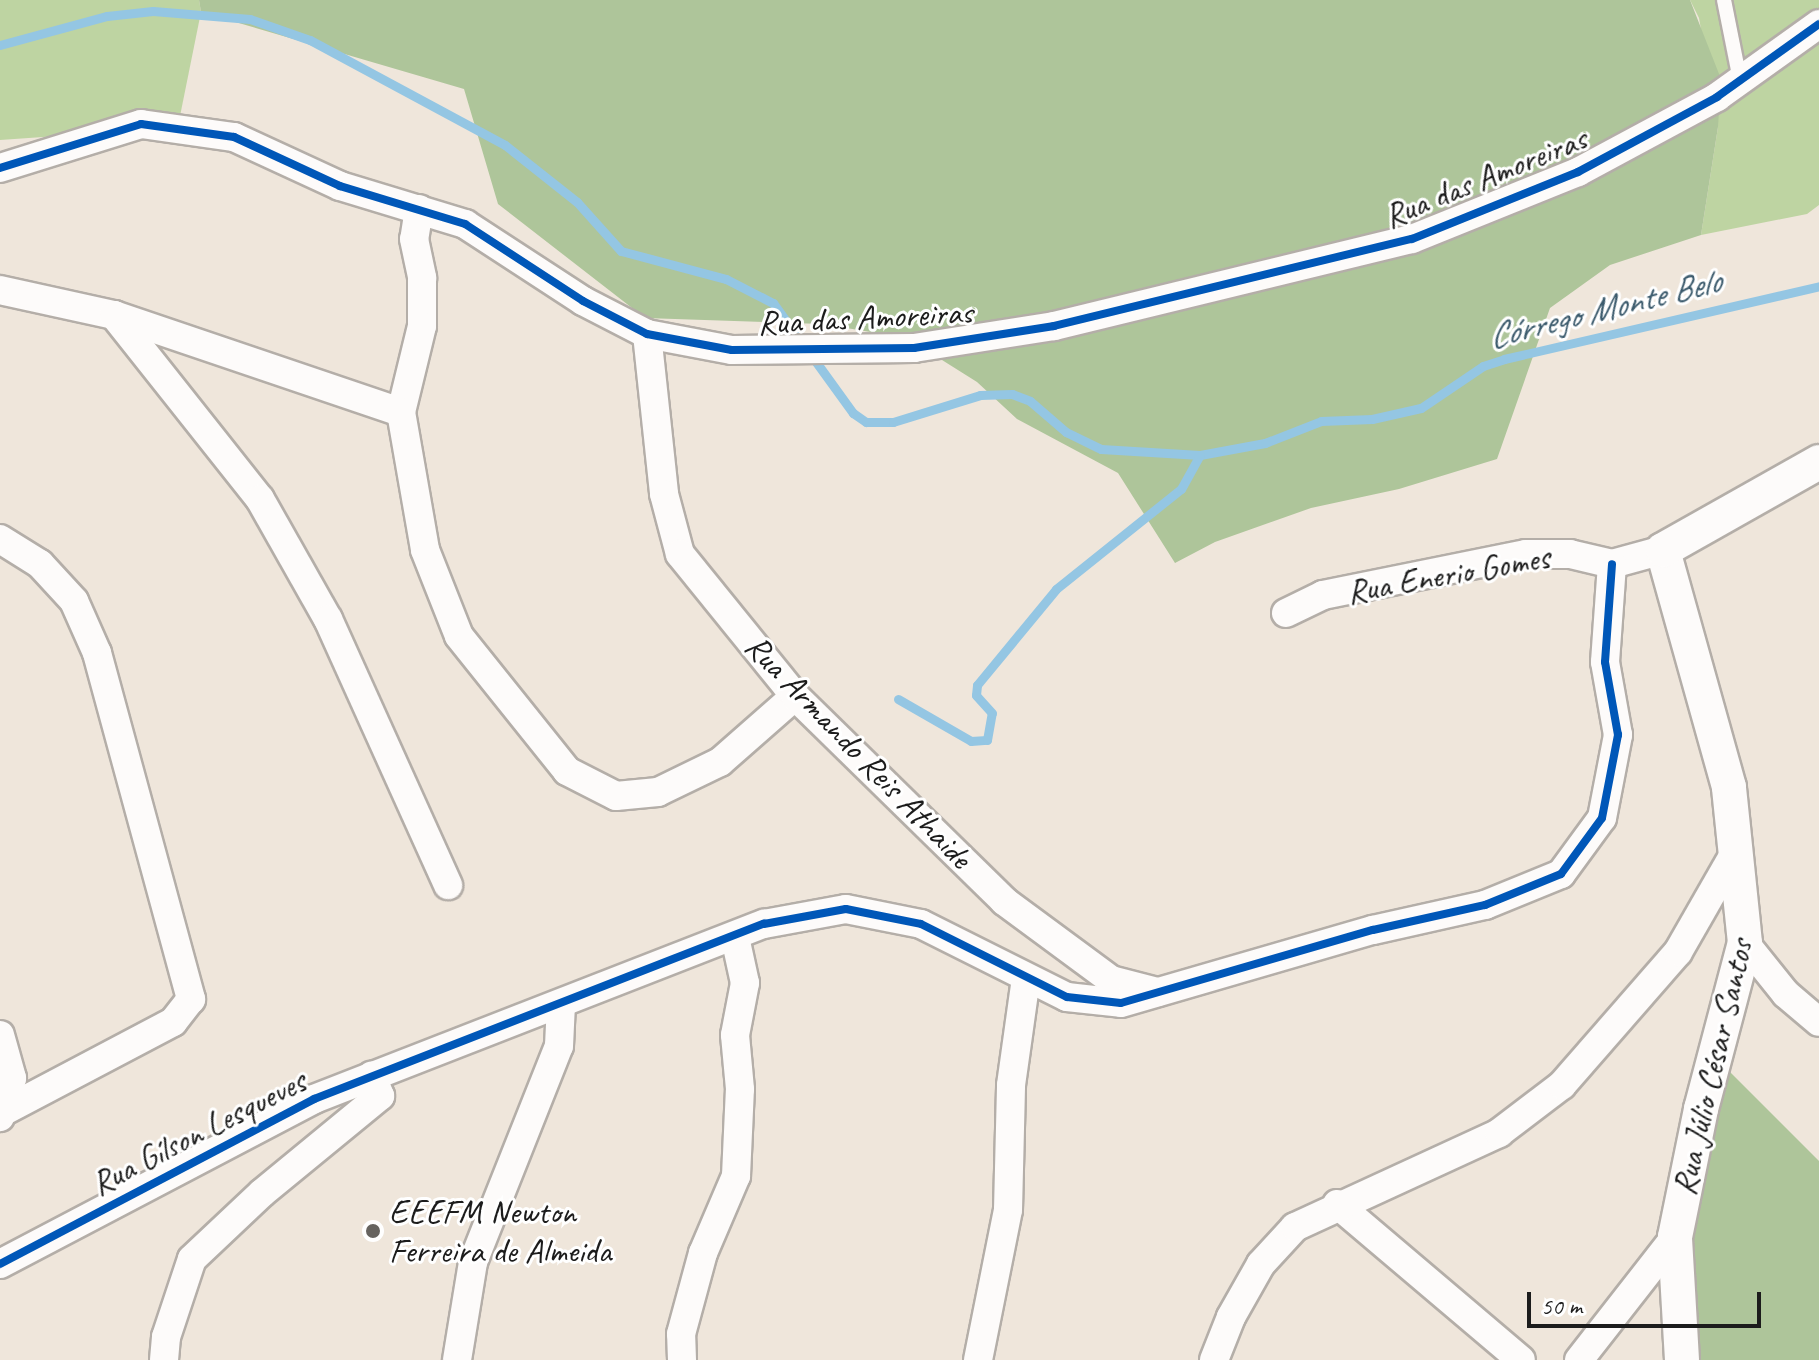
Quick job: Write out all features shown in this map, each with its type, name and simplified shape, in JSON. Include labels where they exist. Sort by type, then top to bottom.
[{"type":"street","name":"Rua das Amoreiras","points":[[0,168],[141,124],[177,126],[234,137],[340,186],[465,224],[583,301],[647,334],[732,350],[914,348],[1054,326],[1412,239],[1578,172],[1740,80],[1819,24]]},
{"type":"street","points":[[419,209],[414,239],[422,278],[422,326],[401,412],[425,550],[459,636],[567,771],[616,796],[658,792],[720,762],[795,696]]},
{"type":"street","points":[[0,290],[114,315],[401,412]]},
{"type":"street","points":[[114,315],[260,499],[328,619],[448,885]]},
{"type":"street","name":"Rua Armando Reis Athaide","points":[[647,334],[664,494],[680,554],[795,696],[1004,901],[1111,980],[1162,993]]},
{"type":"street","points":[[1612,564],[1663,550],[1819,462]]},
{"type":"street","points":[[0,539],[40,564],[74,601],[97,653],[191,999],[173,1022],[3,1114]]},
{"type":"street","name":"Rua Júlio César Santos","points":[[1663,550],[1729,787],[1745,943],[1701,1109],[1675,1237],[1682,1360]]},
{"type":"street","name":"Rua Enerio Gomes","points":[[1286,613],[1323,595],[1526,554],[1570,554],[1612,564]]},
{"type":"street","name":"Rua Gílson Lesqueves","points":[[0,1264],[314,1099],[376,1086],[469,1037],[764,924],[846,909],[921,924],[1026,978],[1081,999],[1121,1003],[1373,930],[1485,905],[1561,874],[1602,818],[1618,735],[1605,662],[1612,564]]},
{"type":"street","points":[[1214,1360],[1231,1317],[1261,1264],[1295,1227],[1337,1204],[1499,1133],[1562,1085],[1678,952],[1737,849]]},
{"type":"street","points":[[682,1360],[681,1334],[703,1253],[736,1176],[740,1089],[735,1035],[745,983],[735,937]]},
{"type":"street","points":[[1745,943],[1786,994],[1819,1022]]},
{"type":"street","points":[[978,1360],[1008,1210],[1011,1085],[1026,978]]},
{"type":"street","points":[[457,1360],[473,1262],[559,1046],[561,1004]]},
{"type":"street","points":[[0,1035],[12,1078],[3,1114]]},
{"type":"street","points":[[164,1360],[166,1337],[192,1259],[376,1086]]},
{"type":"street","points":[[1337,1204],[1521,1360]]},
{"type":"street","points":[[1579,1360],[1675,1237]]},
{"type":"lane","points":[[1724,0],[1740,80]]},
{"type":"green space","points":[[0,0],[199,0],[201,12],[179,121],[115,132],[0,140]]},
{"type":"green space","points":[[199,0],[1690,0],[1721,79],[1718,127],[1701,235],[1610,265],[1550,308],[1497,459],[1399,489],[1311,508],[1215,542],[1175,563],[1118,473],[1017,419],[977,382],[907,338],[822,324],[645,318],[498,204],[464,89],[201,12]]},
{"type":"green space","points":[[1690,0],[1819,0],[1819,205],[1807,214],[1701,235],[1718,127],[1699,18]]},
{"type":"green space","points":[[1721,1063],[1819,1161],[1819,1360],[1672,1360]]},
{"type":"waterway","name":"Córrego Monte Belo","points":[[0,45],[107,16],[153,11],[250,19],[310,40],[505,145],[577,202],[621,251],[726,279],[773,303],[802,343]]},
{"type":"waterway","name":"Córrego Monte Belo","points":[[811,355],[853,413],[866,422],[893,422],[980,395],[1012,394],[1030,401],[1066,432],[1101,449],[1200,455],[1265,443],[1321,421],[1372,419],[1421,408],[1483,366],[1504,359],[1819,286]]},
{"type":"waterway","points":[[898,699],[971,741],[987,740],[992,713],[976,695],[977,685],[1056,589],[1181,489],[1200,455]]},
{"type":"cycle path","points":[[0,168],[141,124],[234,137],[340,186],[465,224],[583,301],[647,334],[732,350],[914,348],[1054,326],[1412,239],[1578,172],[1717,97],[1819,24]]},
{"type":"cycle path","points":[[0,1264],[314,1099],[764,924],[846,909],[921,924],[1067,997],[1121,1003],[1373,930],[1485,905],[1561,874],[1602,818],[1618,735],[1605,662],[1612,564]]},
{"type":"place","name":"EEEFM Newton Ferreira de Almeida","points":[[373,1231]]}]
